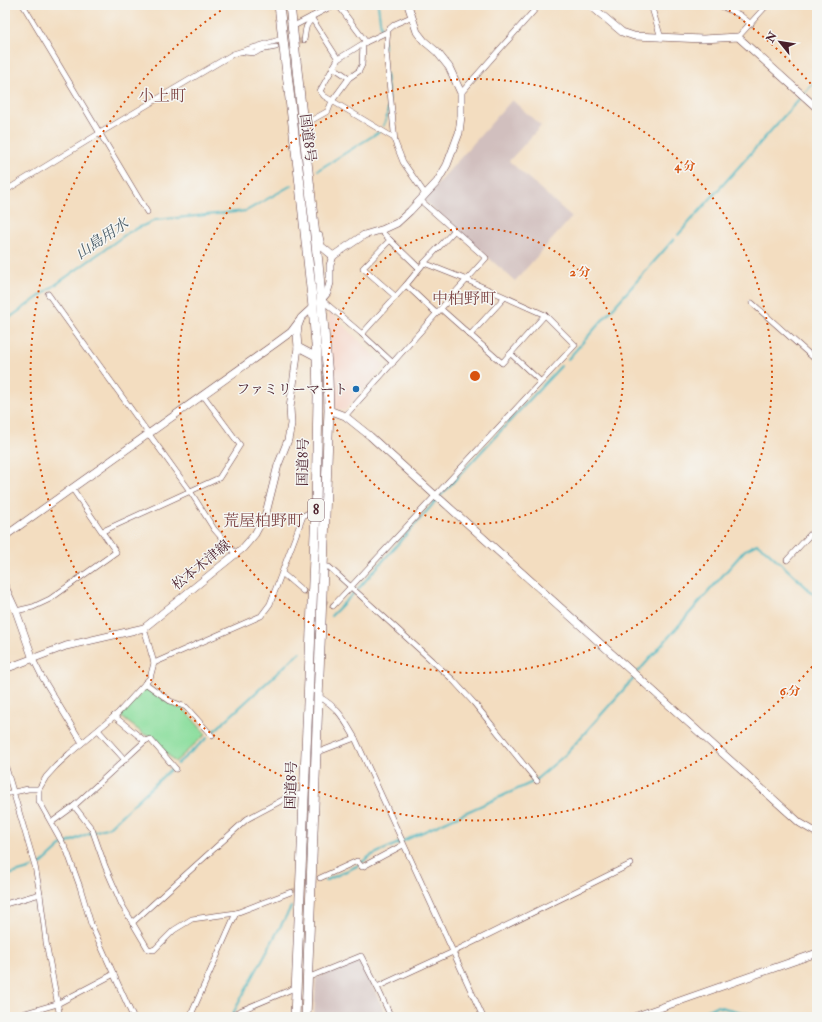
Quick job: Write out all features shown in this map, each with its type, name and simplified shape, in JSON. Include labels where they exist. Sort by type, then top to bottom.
[{"type":"highway","name":"国道8号","points":[[279,5],[313,307],[317,357],[318,397],[316,509],[295,1017]]},
{"type":"highway","name":"国道8号","points":[[290,5],[322,300],[329,410],[306,1017]]},
{"type":"street","points":[[23,5],[147,212]]},
{"type":"street","points":[[292,27],[312,18],[334,5]]},
{"type":"street","points":[[338,5],[365,42]]},
{"type":"street","points":[[5,536],[291,332],[301,318],[322,300],[327,293],[330,284],[330,265],[333,256],[364,235],[398,223],[436,182],[447,166],[459,133],[461,92],[449,67],[437,52],[424,41],[417,32],[408,5]]},
{"type":"street","points":[[461,92],[539,5]]},
{"type":"street","points":[[590,5],[622,32],[634,36],[703,39],[738,37],[767,5]]},
{"type":"street","points":[[651,5],[661,38]]},
{"type":"street","points":[[719,5],[740,14],[751,24]]},
{"type":"street","points":[[394,138],[324,96],[320,91],[338,59],[365,42],[387,32],[395,24],[411,17]]},
{"type":"street","points":[[304,40],[306,28],[312,18]]},
{"type":"street","points":[[312,18],[338,59]]},
{"type":"street","points":[[345,416],[486,258],[454,231],[422,197],[403,162],[394,138],[386,51],[387,32]]},
{"type":"street","points":[[738,37],[817,108]]},
{"type":"street","points":[[5,191],[233,54],[282,39]]},
{"type":"street","points":[[303,125],[328,111],[332,101],[349,78],[359,71],[362,65],[363,44],[365,42]]},
{"type":"street","points":[[242,51],[255,53],[260,50],[276,47]]},
{"type":"street","points":[[333,67],[349,78]]},
{"type":"street","points":[[310,190],[316,204],[321,246],[333,256]]},
{"type":"street","points":[[380,230],[419,268]]},
{"type":"street","points":[[362,334],[394,296],[406,285],[419,268],[454,231]]},
{"type":"street","points":[[390,240],[364,268],[394,296]]},
{"type":"street","points":[[333,606],[437,497],[574,345],[545,315],[504,298],[467,280],[424,263]]},
{"type":"street","points":[[406,285],[436,313]]},
{"type":"street","points":[[48,294],[190,491],[214,528],[235,553]]},
{"type":"street","points":[[470,335],[504,298]]},
{"type":"street","points":[[322,300],[393,362]]},
{"type":"street","points":[[752,303],[817,361]]},
{"type":"street","points":[[441,309],[502,364],[545,315]]},
{"type":"street","name":"松本木津線","points":[[5,669],[66,646],[144,628],[243,548],[255,534],[266,513],[278,466],[290,432],[290,408],[298,347],[297,336],[301,318]]},
{"type":"street","points":[[298,347],[317,357]]},
{"type":"street","points":[[511,354],[540,381]]},
{"type":"street","points":[[103,531],[220,478],[240,444],[203,395]]},
{"type":"street","points":[[329,410],[345,416],[370,436],[800,823],[817,833]]},
{"type":"street","points":[[16,611],[33,607],[50,599],[116,552],[72,488]]},
{"type":"street","points":[[154,663],[261,616],[270,604],[283,574],[303,516],[316,509]]},
{"type":"street","points":[[787,560],[817,527]]},
{"type":"street","points":[[323,567],[329,567],[452,679],[474,703],[535,779]]},
{"type":"street","points":[[283,574],[303,591]]},
{"type":"street","points":[[5,587],[16,611],[33,659],[42,677],[82,742]]},
{"type":"street","points":[[133,1017],[91,924],[80,887],[62,841],[39,801],[39,789],[46,777],[56,766],[82,742],[114,716],[150,678],[154,663],[144,628]]},
{"type":"street","points":[[145,684],[170,701],[186,707],[212,736]]},
{"type":"street","points":[[318,696],[336,708],[355,738],[483,1017]]},
{"type":"street","points":[[114,716],[145,741]]},
{"type":"street","points":[[98,730],[125,760]]},
{"type":"street","points":[[316,753],[355,738]]},
{"type":"street","points":[[52,822],[74,806],[145,741],[150,739],[176,769]]},
{"type":"street","points":[[5,764],[35,866],[46,942],[60,1017]]},
{"type":"street","points":[[5,794],[28,789],[39,789]]},
{"type":"street","points":[[132,922],[248,819],[292,795],[305,794]]},
{"type":"street","points":[[74,806],[92,829],[105,866],[122,905],[148,949],[154,950],[174,930],[192,919],[236,913],[291,892]]},
{"type":"street","points":[[320,878],[357,861],[362,867],[402,843]]},
{"type":"street","points":[[377,987],[453,952],[631,864]]},
{"type":"street","points":[[5,904],[40,894]]},
{"type":"street","points":[[190,1017],[236,913]]},
{"type":"street","points":[[634,1017],[817,953]]},
{"type":"street","points":[[307,978],[361,956],[391,1017]]},
{"type":"street","points":[[12,1017],[57,1004],[114,974]]},
{"type":"street","points":[[236,1017],[235,1013],[297,987]]},
{"type":"shaded area","points":[[512,100],[541,126],[509,161],[572,217],[515,281],[423,200]]},
{"type":"shaded area","points":[[329,311],[385,366],[344,411],[332,407]]},
{"type":"shaded area","points":[[360,960],[387,1017],[314,1017],[316,978]]},
{"type":"green space","points":[[147,687],[177,708],[183,708],[206,734],[175,762],[149,735],[145,735],[120,716]]},
{"type":"waterway","name":"山島用水","points":[[378,5],[381,28]]},
{"type":"waterway","name":"山島用水","points":[[383,40],[384,48]]},
{"type":"waterway","name":"山島用水","points":[[383,126],[386,120],[388,107],[386,73]]},
{"type":"waterway","points":[[678,235],[817,79]]},
{"type":"waterway","name":"山島用水","points":[[318,170],[379,132]]},
{"type":"waterway","name":"山島用水","points":[[5,321],[129,232],[156,220],[246,211],[292,185]]},
{"type":"waterway","points":[[568,359],[674,239]]},
{"type":"waterway","points":[[358,589],[442,494],[561,366]]},
{"type":"waterway","points":[[638,672],[745,550],[757,544],[766,550],[817,597]]},
{"type":"waterway","points":[[331,616],[353,594]]},
{"type":"waterway","points":[[212,733],[300,652]]},
{"type":"waterway","points":[[325,881],[357,866],[370,856],[533,782],[565,755],[633,679]]},
{"type":"waterway","points":[[177,764],[207,738]]},
{"type":"waterway","points":[[39,866],[61,846],[87,834],[109,827],[172,768]]},
{"type":"waterway","points":[[5,876],[32,868]]},
{"type":"waterway","points":[[231,1017],[291,907]]},
{"type":"waterway","points":[[694,1017],[716,1006],[762,1017]]},
{"type":"tunnel","points":[[276,47],[304,40]]},
{"type":"tunnel","points":[[303,591],[333,606]]},
{"type":"tunnel","points":[[291,892],[320,878]]},
{"type":"place","name":"ファミリーマート","points":[[356,389]]},
{"type":"district","name":"小上町","points":[[162,96]]},
{"type":"district","name":"中柏野町","points":[[464,299]]},
{"type":"district","name":"荒屋柏野町","points":[[263,521]]}]
